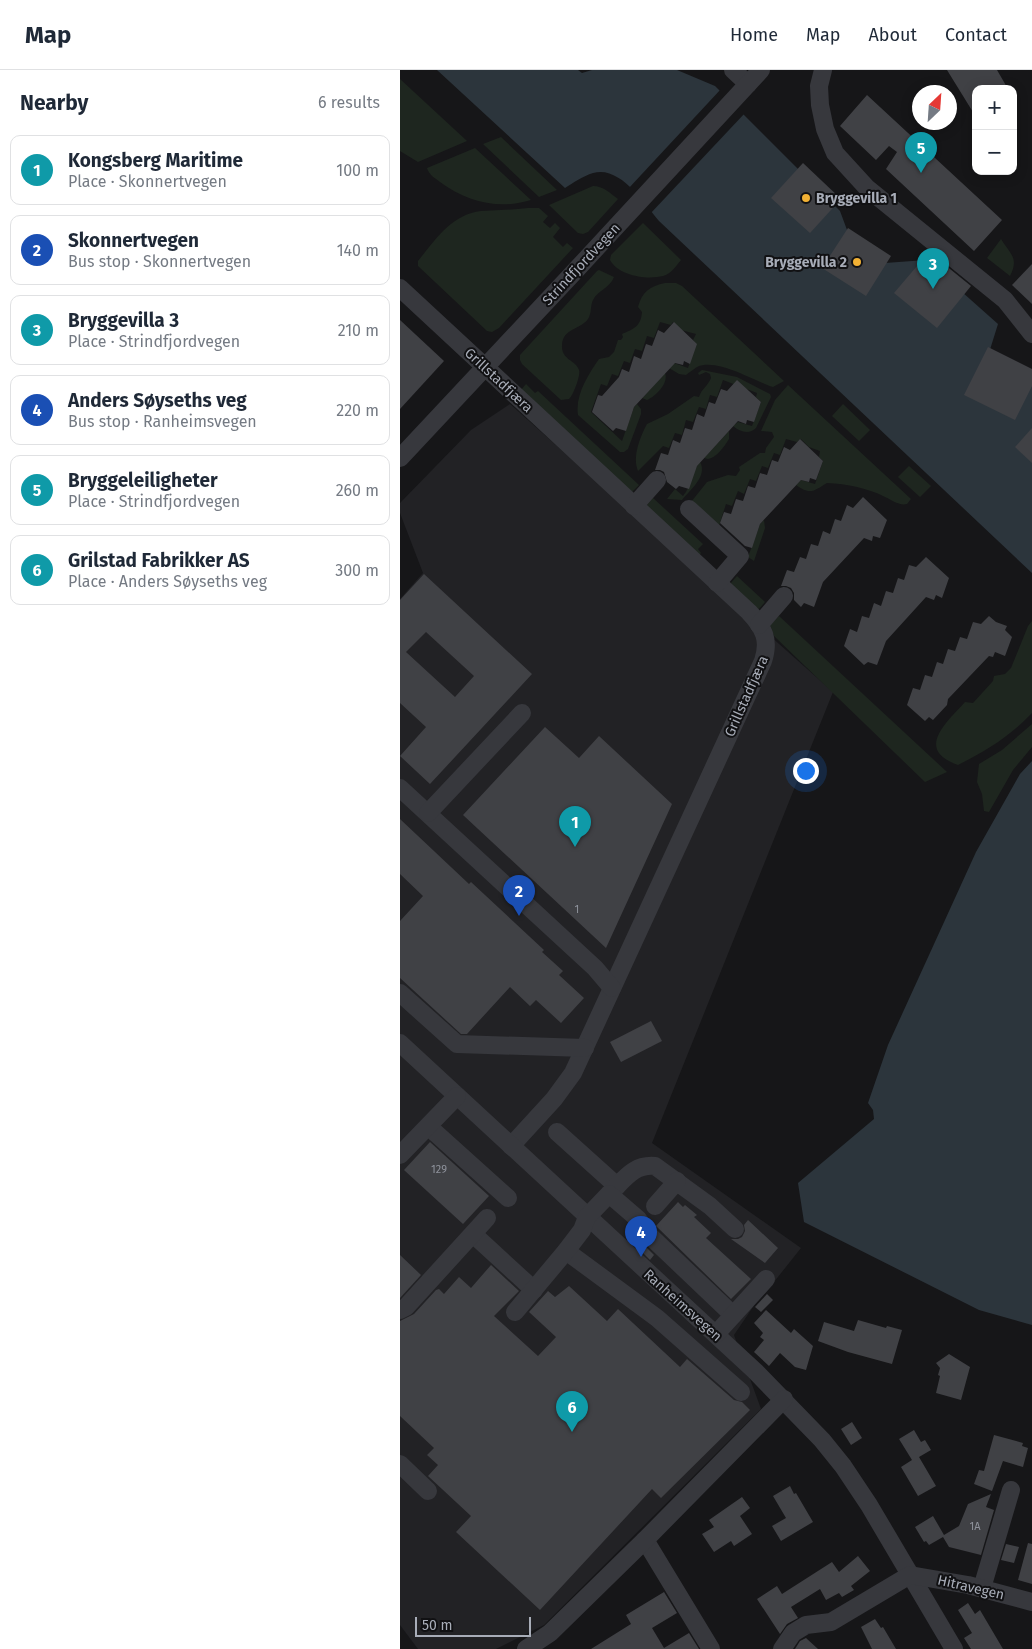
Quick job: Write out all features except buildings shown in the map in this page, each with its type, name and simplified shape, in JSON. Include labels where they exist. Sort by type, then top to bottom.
[{"type":"street","points":[[733,70],[748,84]]},
{"type":"street","name":"Strindfjordvegen","points":[[400,458],[761,70]]},
{"type":"street","points":[[823,70],[819,86],[820,105],[825,129],[836,154],[867,188],[1005,300],[1032,334]]},
{"type":"street","name":"Grillstadfjæra","points":[[400,288],[749,612],[760,625],[767,642],[763,661],[573,1073],[554,1099],[511,1146]]},
{"type":"street","points":[[634,506],[657,480]]},
{"type":"street","points":[[689,509],[740,556],[717,583]]},
{"type":"street","points":[[760,625],[784,596]]},
{"type":"street","points":[[428,813],[522,713]]},
{"type":"street","points":[[400,788],[590,962],[612,988]]},
{"type":"street","points":[[400,993],[457,1044],[585,1048]]},
{"type":"street","name":"Ranheimsvegen","points":[[400,1043],[716,1334],[784,1399],[822,1440],[843,1466],[869,1505],[954,1649]]},
{"type":"street","points":[[401,1153],[429,1127],[457,1096]]},
{"type":"street","points":[[429,1127],[508,1198]]},
{"type":"street","points":[[557,1132],[613,1190],[649,1235],[733,1316]]},
{"type":"street","points":[[515,1312],[582,1230],[587,1217],[636,1168],[646,1165],[655,1166],[710,1206],[735,1229]]},
{"type":"street","points":[[654,1206],[677,1181]]},
{"type":"street","points":[[400,1310],[406,1307],[486,1218]]},
{"type":"street","points":[[473,1234],[534,1290]]},
{"type":"street","points":[[566,1251],[657,1318],[741,1392]]},
{"type":"street","points":[[716,1334],[766,1279]]},
{"type":"street","points":[[526,1649],[550,1633],[784,1399]]},
{"type":"street","points":[[400,1464],[428,1491]]},
{"type":"street","points":[[982,1588],[1011,1490]]},
{"type":"street","points":[[645,1540],[711,1649]]},
{"type":"street","points":[[782,1649],[793,1633],[806,1626],[831,1622],[910,1575]]},
{"type":"street","name":"Hitravegen","points":[[910,1575],[982,1588],[1032,1602]]},
{"type":"shaded area","points":[[437,70],[578,70],[582,73],[592,70],[677,70],[715,86],[840,211],[850,238],[885,263],[926,260],[998,324],[988,356],[1032,384],[1032,573],[659,221],[639,196],[622,180],[603,172],[593,173],[565,188]]},
{"type":"shaded area","points":[[400,79],[467,141],[418,162],[400,151]]},
{"type":"shaded area","points":[[501,137],[557,190],[539,197],[483,144]]},
{"type":"shaded area","points":[[475,148],[531,200],[519,203],[495,204],[472,199],[450,189],[434,178],[427,168]]},
{"type":"shaded area","points":[[593,186],[609,192],[618,199],[588,232],[578,233],[549,205]]},
{"type":"shaded area","points":[[539,208],[548,216],[543,222],[550,228],[555,223],[560,228],[553,237],[563,247],[567,243],[573,248],[499,328],[492,332],[487,331],[418,266],[418,261],[445,229],[461,217],[481,211]]},
{"type":"shaded area","points":[[643,223],[681,260],[666,275],[656,277],[634,276],[620,270],[610,260],[611,255]]},
{"type":"shaded area","points":[[1001,239],[1014,261],[1010,276],[987,258]]},
{"type":"shaded area","points":[[599,270],[614,277],[610,284],[593,300],[590,314],[585,323],[569,332],[563,339],[562,350],[579,370],[579,376],[571,397],[561,400],[522,364],[520,355]]},
{"type":"shaded area","points":[[665,283],[676,283],[682,286],[784,381],[773,387],[717,365],[699,366],[686,375],[679,374],[669,368],[674,363],[688,368],[696,344],[693,340],[696,334],[681,330],[673,322],[671,325],[660,322],[654,338],[647,336],[642,351],[635,349],[630,363],[624,361],[618,376],[612,374],[607,386],[601,384],[591,412],[622,441],[634,407],[637,404],[641,409],[641,414],[628,449],[620,452],[578,415],[578,400],[587,378],[599,359],[609,357],[614,352],[618,340],[621,340],[623,337],[622,334],[633,329],[640,321],[642,312],[638,307],[644,294],[651,288]]},
{"type":"shaded area","points":[[702,370],[737,377],[770,394],[771,397],[756,428],[744,432],[733,426],[738,422],[752,426],[761,402],[756,397],[757,393],[723,380],[717,397],[710,395],[706,409],[699,407],[693,422],[686,420],[682,435],[675,433],[669,448],[663,446],[638,471],[636,453],[647,424],[668,414],[694,396],[699,397],[711,378],[710,374],[706,372],[699,375],[698,373]]},
{"type":"shaded area","points":[[665,373],[665,381],[658,392],[647,400],[642,398]]},
{"type":"shaded area","points":[[526,384],[535,393],[538,391],[639,485],[631,493],[521,390]]},
{"type":"shaded area","points":[[788,385],[911,499],[907,504],[898,503],[864,489],[842,484],[827,483],[813,491],[805,490],[796,485],[801,480],[815,484],[823,461],[819,457],[820,451],[809,447],[801,439],[797,442],[786,439],[780,455],[774,453],[768,468],[762,466],[756,481],[750,479],[744,494],[738,491],[732,506],[726,504],[718,529],[691,502],[707,482],[728,475],[736,476],[740,470],[739,467],[760,453],[765,453],[766,448],[774,437],[772,432],[761,431],[775,400]]},
{"type":"shaded area","points":[[510,404],[833,692],[652,1143],[801,1248],[755,1304],[734,1335],[761,1409],[544,1625],[496,1649],[418,1649],[400,1625],[400,599],[423,573],[400,513],[400,503],[471,430]]},
{"type":"shaded area","points":[[843,404],[870,430],[859,441],[832,416]]},
{"type":"shaded area","points":[[729,431],[729,439],[720,451],[711,458],[704,458]]},
{"type":"shaded area","points":[[700,462],[702,472],[700,478],[682,500],[667,499],[675,489],[683,496]]},
{"type":"shaded area","points":[[909,466],[931,486],[920,497],[898,477]]},
{"type":"shaded area","points":[[653,498],[703,544],[698,549],[701,553],[698,556],[646,506]]},
{"type":"shaded area","points":[[764,520],[765,528],[754,561],[748,557],[760,524]]},
{"type":"shaded area","points":[[737,576],[765,602],[758,610],[729,585]]},
{"type":"shaded area","points":[[779,616],[947,772],[925,782],[774,636],[770,625]]},
{"type":"shaded area","points":[[1032,621],[1032,713],[1006,736],[958,765],[945,759],[938,752],[936,744],[938,735],[943,727],[965,702],[973,703],[993,681],[994,676],[1005,674],[1011,668],[1028,626]]},
{"type":"shaded area","points":[[1032,724],[1032,747],[1013,770],[989,812],[984,811],[982,794],[977,782],[979,764],[1002,750]]},
{"type":"shaded area","points":[[1032,761],[1032,1325],[979,1310],[804,1222],[798,1183],[874,1119],[873,1110],[868,1103],[888,1045],[976,852],[1020,774]]},
{"type":"pier","points":[[721,89],[745,113],[650,214],[628,189]]},
{"type":"place","name":"Bryggeleiligheter","points":[[921,173]]},
{"type":"place","name":"Bryggevilla 1","points":[[806,198]]},
{"type":"place","name":"Bryggevilla 2","points":[[857,262]]},
{"type":"place","name":"Bryggevilla 3","points":[[933,289]]},
{"type":"place","name":"Kongsberg Maritime","points":[[575,847]]},
{"type":"place","name":"Skonnertvegen","points":[[519,916]]},
{"type":"place","name":"Anders Søyseths veg","points":[[641,1257]]},
{"type":"place","name":"Grilstad Fabrikker AS","points":[[572,1432]]}]
